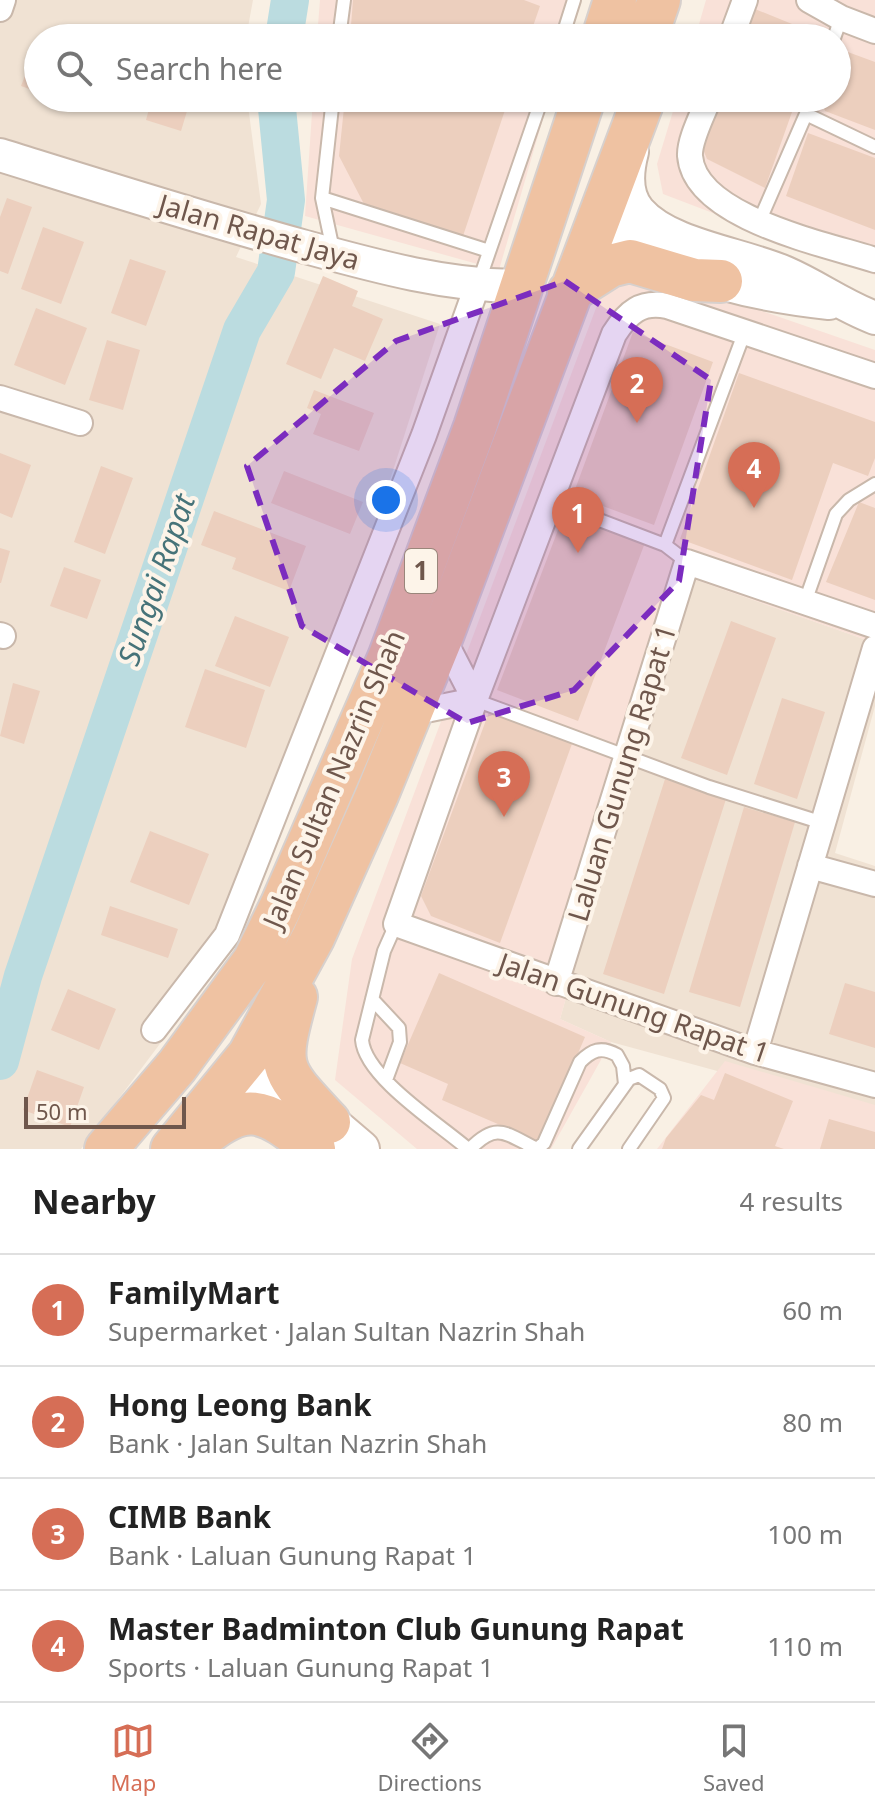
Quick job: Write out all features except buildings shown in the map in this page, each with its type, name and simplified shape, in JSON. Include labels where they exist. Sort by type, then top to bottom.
[{"type":"highway","points":[[607,24],[615,0]]},
{"type":"highway","points":[[635,24],[643,0]]},
{"type":"highway","points":[[651,24],[659,0]]},
{"type":"highway","points":[[670,24],[678,0]]},
{"type":"highway","name":"Jalan Sultan Nazrin Shah","points":[[106,1149],[177,1066],[254,961],[340,775],[389,658],[475,427],[579,112]]},
{"type":"highway","points":[[600,212],[588,202],[580,188],[580,175],[604,112]]},
{"type":"highway","points":[[600,212],[600,173],[621,112]]},
{"type":"highway","name":"Jalan Sultan Nazrin Shah","points":[[172,1149],[240,1057],[313,938],[442,636],[569,292],[639,112]]},
{"type":"highway","points":[[569,292],[610,266],[630,261],[694,280],[721,281]]},
{"type":"highway","points":[[313,938],[286,1034],[284,1067],[325,1140]]},
{"type":"highway","points":[[116,1149],[183,1083],[240,1057],[229,1021],[254,961]]},
{"type":"highway","points":[[189,1149],[227,1117],[249,1113],[271,1117],[325,1140]]},
{"type":"main road","points":[[240,1057],[325,1140],[361,1149]]},
{"type":"street","points":[[0,9],[3,0]]},
{"type":"street","points":[[736,24],[745,0]]},
{"type":"street","points":[[809,0],[833,24]]},
{"type":"street","points":[[851,29],[875,31]]},
{"type":"street","points":[[642,112],[630,161],[628,187],[635,207],[648,221],[669,232],[787,273],[839,304],[875,318]]},
{"type":"street","points":[[704,112],[689,154],[694,175],[715,199],[759,222],[875,260]]},
{"type":"street","name":"Jalan Rapat Jaya","points":[[0,155],[244,230],[415,276],[477,286],[522,286]]},
{"type":"street","points":[[600,212],[617,233],[639,250],[721,281],[776,297],[839,304]]},
{"type":"street","points":[[154,1030],[227,935],[424,435],[477,286]]},
{"type":"street","points":[[396,924],[475,700],[614,334],[624,318],[637,307],[651,303],[745,331],[875,376]]},
{"type":"street","points":[[0,398],[80,423]]},
{"type":"street","points":[[687,562],[875,626]]},
{"type":"street","name":"Laluan Gunung Rapat 1","points":[[556,983],[687,562]]},
{"type":"street","points":[[442,636],[475,700]]},
{"type":"street","points":[[755,1052],[875,648]]},
{"type":"street","points":[[411,713],[475,700]]},
{"type":"street","points":[[810,866],[875,884]]},
{"type":"street","name":"Jalan Gunung Rapat 1","points":[[396,924],[755,1052],[875,1085]]},
{"type":"lane","points":[[341,24],[344,0]]},
{"type":"lane","points":[[566,24],[574,0]]},
{"type":"lane","points":[[323,252],[322,198],[331,112]]},
{"type":"lane","points":[[477,286],[537,112]]},
{"type":"lane","points":[[759,222],[809,112]]},
{"type":"lane","points":[[808,115],[875,147]]},
{"type":"lane","points":[[322,198],[489,251]]},
{"type":"lane","points":[[665,545],[745,331]]},
{"type":"lane","points":[[805,602],[836,514],[849,500],[872,491]]},
{"type":"lane","points":[[552,502],[665,545],[687,562]]},
{"type":"lane","points":[[475,700],[709,787],[823,823]]},
{"type":"lane","points":[[396,924],[384,951],[362,1040],[363,1053],[386,1080],[469,1149],[488,1133],[498,1130],[537,1149],[544,1143],[580,1062],[589,1052],[599,1049],[617,1055],[623,1066],[625,1084]]},
{"type":"lane","points":[[372,999],[399,1028],[400,1042],[386,1080]]},
{"type":"lane","points":[[579,1149],[625,1084],[639,1075],[660,1089],[664,1098],[629,1149]]},
{"type":"highlighted area","points":[[565,281],[711,380],[679,581],[574,690],[467,723],[302,626],[247,466],[396,341]]},
{"type":"shaded area","points":[[0,0],[253,0],[249,24],[24,24],[24,112],[249,112],[261,204],[236,257],[440,324],[246,929],[81,1149],[0,1149]]},
{"type":"shaded area","points":[[320,0],[577,0],[570,24],[318,24]]},
{"type":"shaded area","points":[[706,0],[875,0],[875,275],[663,194],[657,164],[673,112],[851,112],[851,24],[699,24]]},
{"type":"shaded area","points":[[312,112],[545,112],[499,270],[305,216]]},
{"type":"shaded area","points":[[635,267],[875,350],[875,643],[685,576],[560,1019],[611,1042],[551,1149],[417,1149],[335,1080],[352,959],[605,284]]},
{"type":"shaded area","points":[[685,576],[875,643],[875,706],[835,853],[875,866],[875,1114],[611,1042],[560,1019]]},
{"type":"shaded area","points":[[725,1061],[875,1105],[875,1149],[657,1149]]},
{"type":"waterway","name":"Sungai Rapat","points":[[286,24],[290,0]]},
{"type":"waterway","name":"Sungai Rapat","points":[[0,1061],[23,976],[242,330],[276,272],[286,200],[277,112]]},
{"type":"place","name":"Hong Leong Bank","points":[[637,423]]},
{"type":"place","name":"Master Badminton Club Gunung Rapat","points":[[754,508]]},
{"type":"place","name":"FamilyMart","points":[[578,553]]},
{"type":"place","name":"CIMB Bank","points":[[504,817]]}]
